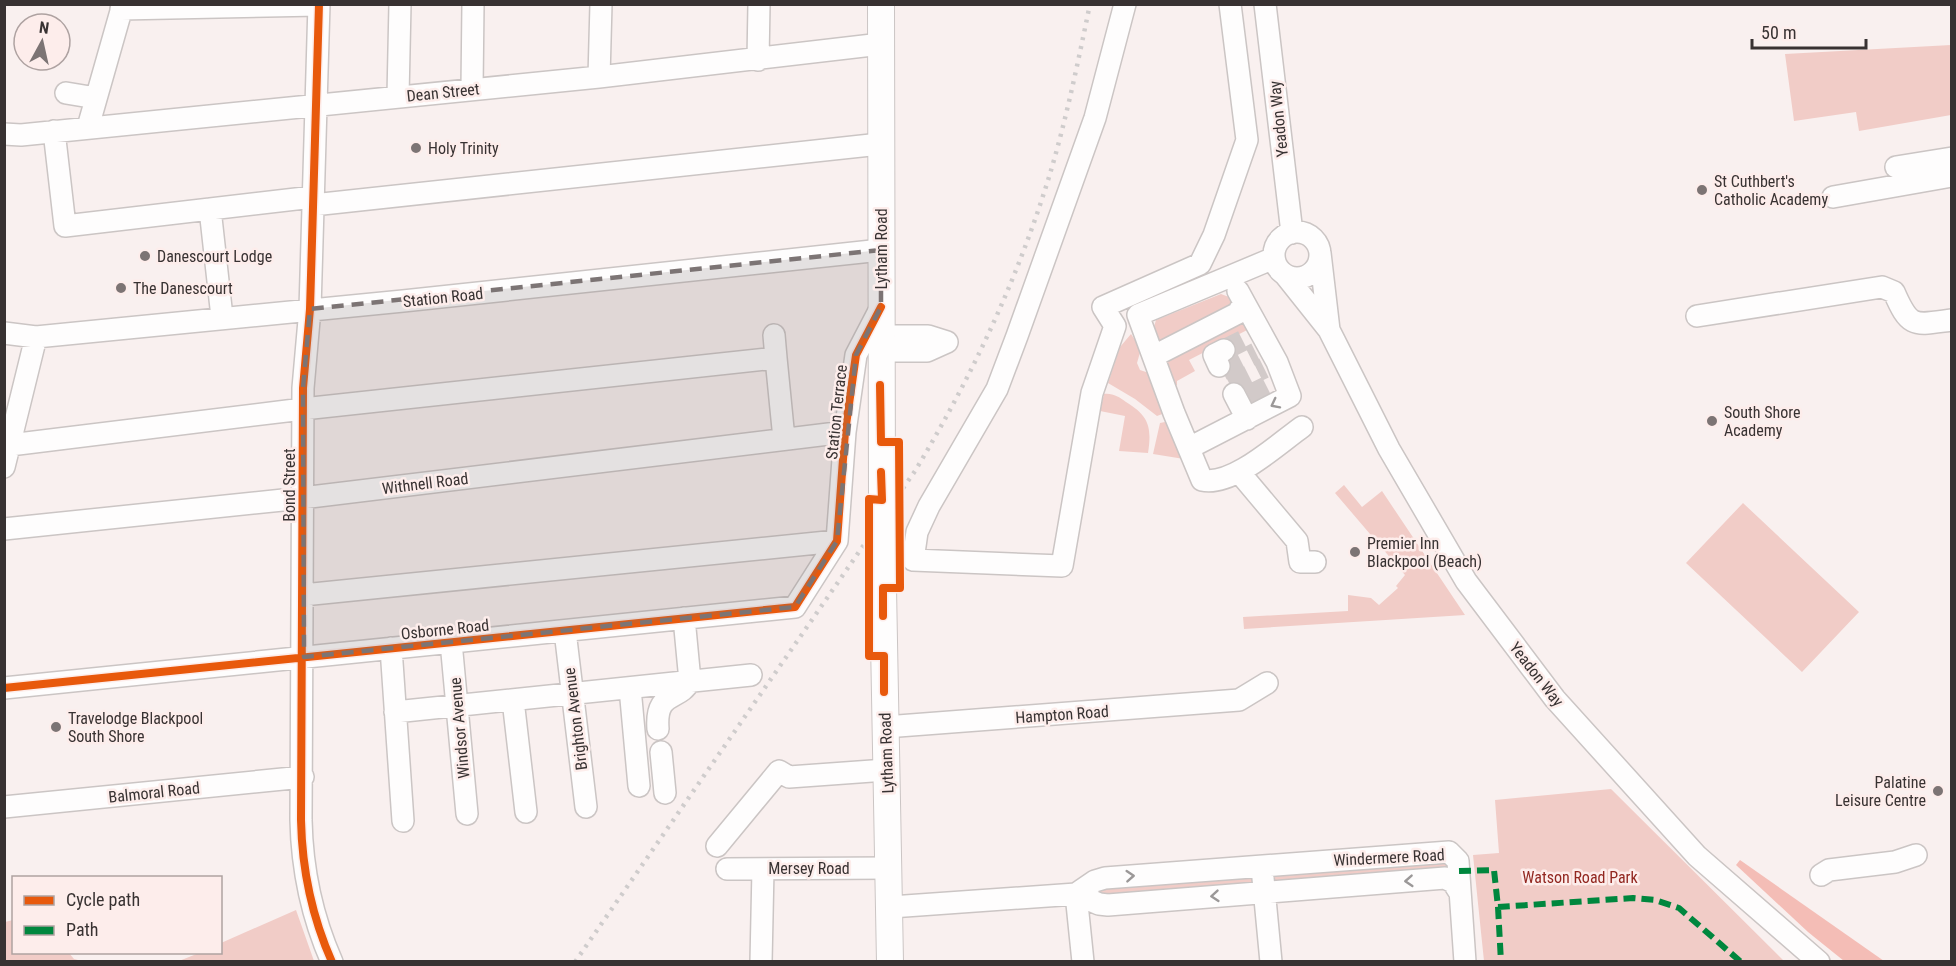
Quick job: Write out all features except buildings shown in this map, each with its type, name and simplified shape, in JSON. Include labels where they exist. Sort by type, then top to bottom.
[{"type":"main road","name":"Lytham Road","points":[[881,4],[881,472],[886,771],[891,907],[890,962]]},
{"type":"street","points":[[399,96],[400,4]]},
{"type":"street","points":[[599,77],[601,4]]},
{"type":"street","points":[[758,60],[759,4]]},
{"type":"street","points":[[1125,4],[1095,118],[1017,336],[997,388],[929,506],[917,532],[914,560],[1062,566],[1092,393],[1114,326],[1103,307],[1200,264],[1214,235],[1247,140],[1230,4]]},
{"type":"street","name":"Yeadon Way","points":[[1265,4],[1292,232]]},
{"type":"street","points":[[88,128],[122,7],[319,5]]},
{"type":"street","name":"Bond Street","points":[[319,5],[310,309],[303,409],[302,846],[305,872],[317,921],[332,962]]},
{"type":"street","points":[[472,88],[477,5]]},
{"type":"street","name":"Dean Street","points":[[4,134],[88,128],[599,77],[881,44]]},
{"type":"street","points":[[66,93],[96,98]]},
{"type":"street","points":[[54,131],[65,226],[210,209],[313,201],[880,144]]},
{"type":"street","points":[[1896,167],[1952,158]]},
{"type":"street","points":[[1833,196],[1952,176]]},
{"type":"street","points":[[210,209],[222,317]]},
{"type":"street","points":[[1292,232],[1306,234],[1312,238],[1319,251],[1317,265],[1308,275],[1293,278],[1280,271],[1274,258],[1276,244],[1292,232]]},
{"type":"street","name":"Station Road","points":[[4,333],[36,337],[881,250]]},
{"type":"street","name":"Yeadon Way","points":[[1319,251],[1329,330]]},
{"type":"street","points":[[1274,258],[1138,315],[1202,480],[1220,480],[1239,472],[1302,427]]},
{"type":"street","points":[[1189,448],[1241,402],[1290,396],[1266,358],[1231,276]]},
{"type":"street","name":"Yeadon Way","points":[[1286,276],[1329,330],[1389,448],[1466,581],[1555,699],[1697,856],[1819,962]]},
{"type":"street","points":[[1697,316],[1882,287],[1894,292],[1904,316],[1919,325],[1952,320]]},
{"type":"street","points":[[1154,356],[1230,318],[1238,313],[1244,303]]},
{"type":"street","name":"Station Terrace","points":[[838,534],[845,432],[856,355],[881,307]]},
{"type":"street","points":[[774,335],[784,439]]},
{"type":"street","points":[[4,467],[36,337]]},
{"type":"street","points":[[10,445],[303,409],[776,358]]},
{"type":"street","name":"Withnell Road","points":[[4,529],[302,498],[845,432]]},
{"type":"street","points":[[1239,472],[1297,541],[1300,562],[1315,561]]},
{"type":"street","points":[[303,595],[838,534]]},
{"type":"street","name":"Osborne Road","points":[[4,688],[795,607],[838,534]]},
{"type":"street","points":[[658,729],[663,702],[687,686],[690,681],[684,618]]},
{"type":"street","name":"Brighton Avenue","points":[[565,631],[586,807]]},
{"type":"street","name":"Windsor Avenue","points":[[451,642],[467,814]]},
{"type":"street","points":[[391,648],[404,821]]},
{"type":"street","points":[[395,712],[751,675]]},
{"type":"street","name":"Hampton Road","points":[[885,727],[1239,700],[1267,683]]},
{"type":"street","points":[[630,688],[639,786]]},
{"type":"street","points":[[513,700],[526,812]]},
{"type":"street","points":[[661,752],[665,794]]},
{"type":"street","points":[[717,846],[779,771],[789,777],[886,771]]},
{"type":"street","name":"Balmoral Road","points":[[4,807],[303,777]]},
{"type":"street","name":"Windermere Road","points":[[1077,894],[1095,881],[1105,878],[1449,852],[1458,861],[1460,893]]},
{"type":"street","points":[[1821,875],[1829,870],[1895,862],[1916,855]]},
{"type":"street","points":[[1262,865],[1271,962]]},
{"type":"street","name":"Mersey Road","points":[[727,869],[890,868]]},
{"type":"street","points":[[762,962],[763,869]]},
{"type":"street","name":"Windermere Road","points":[[891,907],[1077,894],[1099,904],[1108,905],[1445,878],[1453,882],[1460,893]]},
{"type":"street","points":[[1460,893],[1465,962]]},
{"type":"street","points":[[1077,894],[1083,962]]},
{"type":"highlighted area","points":[[881,250],[881,307],[856,355],[837,541],[795,607],[304,657],[303,388],[310,309]]},
{"type":"green space","points":[[1951,45],[1951,115],[1859,131],[1856,112],[1794,121],[1785,54]]},
{"type":"green space","points":[[1221,294],[1229,297],[1232,303],[1222,311],[1161,342],[1153,330],[1156,320]]},
{"type":"green space","points":[[1241,317],[1251,328],[1189,360],[1195,371],[1177,381],[1177,385],[1172,387],[1167,359]]},
{"type":"green space","points":[[1131,334],[1141,349],[1137,363],[1140,370],[1149,373],[1165,413],[1157,416],[1135,399],[1108,383],[1120,347]]},
{"type":"green space","points":[[1104,394],[1118,397],[1134,407],[1144,417],[1149,429],[1148,453],[1119,451],[1125,416],[1100,411]]},
{"type":"green space","points":[[1170,421],[1184,459],[1153,454],[1160,423]]},
{"type":"green space","points":[[1344,485],[1362,507],[1382,491],[1465,615],[1244,629],[1243,617],[1348,611],[1348,595],[1371,598],[1379,605],[1398,588],[1396,586],[1405,575],[1335,493]]},
{"type":"green space","points":[[1743,503],[1859,612],[1802,672],[1686,563]]},
{"type":"green space","name":"Watson Road Park","points":[[1611,789],[1784,961],[1484,961],[1473,855],[1499,853],[1495,800]]},
{"type":"green space","points":[[1442,851],[1457,886],[1108,905],[1090,884]]},
{"type":"green space","points":[[296,910],[314,961],[179,961],[196,954],[222,954],[222,943]]},
{"type":"green space","points":[[12,920],[12,954],[70,954],[74,959],[82,961],[5,961],[5,922]]},
{"type":"shaded area","points":[[1740,860],[1884,961],[1844,961],[1808,932],[1736,865]]},
{"type":"tunnel","points":[[1224,350],[1248,338]]},
{"type":"tunnel","points":[[1222,370],[1256,353]]},
{"type":"tunnel","points":[[1230,385],[1264,368]]},
{"type":"tunnel","points":[[1248,396],[1272,384]]},
{"type":"railway","points":[[575,962],[915,471],[936,436],[991,328],[1036,216],[1061,134],[1090,4]]},
{"type":"marked path","points":[[1459,871],[1494,870],[1498,907],[1633,898],[1655,900],[1679,908],[1741,962]]},
{"type":"marked path","points":[[1498,907],[1501,962]]},
{"type":"cycle path","points":[[319,4],[310,309],[303,388],[301,820],[303,857],[309,892],[332,962]]},
{"type":"cycle path","points":[[4,688],[795,607],[837,541],[845,432],[856,355],[881,307]]},
{"type":"cycle path","points":[[880,385],[881,442],[899,442],[900,588],[883,588],[883,616]]},
{"type":"cycle path","points":[[881,472],[882,500],[869,499],[869,656],[884,656],[884,692]]},
{"type":"place","name":"Holy Trinity","points":[[416,148]]},
{"type":"place","name":"St Cuthbert's Catholic Academy","points":[[1702,190]]},
{"type":"place","name":"Danescourt Lodge","points":[[145,256]]},
{"type":"place","name":"The Danescourt","points":[[121,288]]},
{"type":"place","name":"South Shore Academy","points":[[1712,421]]},
{"type":"place","name":"Premier Inn Blackpool (Beach)","points":[[1355,552]]},
{"type":"place","name":"Travelodge Blackpool South Shore","points":[[56,727]]},
{"type":"place","name":"Palatine Leisure Centre","points":[[1938,791]]}]
